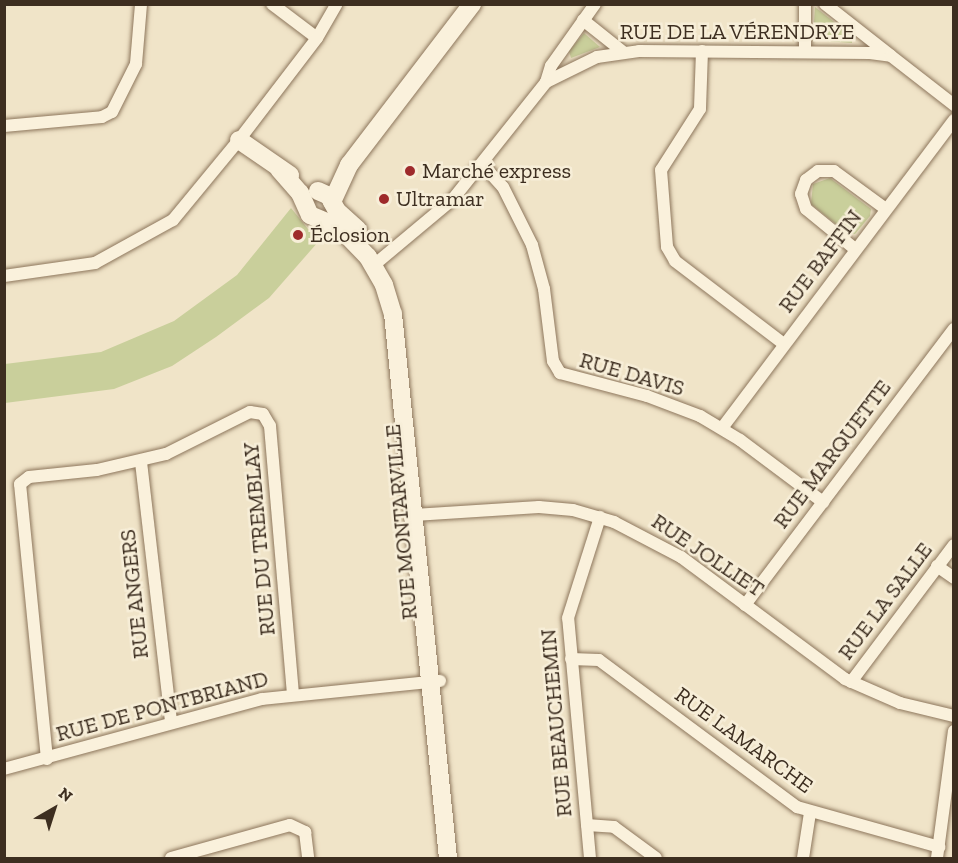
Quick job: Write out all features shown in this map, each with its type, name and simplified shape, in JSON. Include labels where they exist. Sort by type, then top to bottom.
[{"type":"street","points":[[4,126],[102,117],[112,112],[136,64],[141,4]]},
{"type":"street","points":[[272,4],[316,38]]},
{"type":"street","points":[[4,276],[95,263],[156,232],[194,198],[316,38],[337,4]]},
{"type":"street","points":[[320,202],[472,4]]},
{"type":"street","points":[[546,82],[550,66],[595,4]]},
{"type":"street","points":[[805,4],[805,50]]},
{"type":"street","points":[[825,4],[954,105]]},
{"type":"street","points":[[583,20],[622,51]]},
{"type":"street","name":"RUE DE LA VÉRENDRYE","points":[[379,262],[435,217],[482,164],[546,82],[582,62],[622,51],[805,50],[891,56]]},
{"type":"street","points":[[702,51],[700,110],[662,170],[668,251],[675,261],[784,344]]},
{"type":"street","name":"RUE BAFFIN","points":[[722,428],[954,120]]},
{"type":"street","name":"RUE MONTARVILLE","points":[[240,140],[320,202],[379,262],[396,283],[405,316],[419,514],[435,681],[456,858]]},
{"type":"street","name":"RUE DAVIS","points":[[482,164],[503,187],[532,245],[545,295],[553,361],[560,373],[661,400],[722,428],[823,502]]},
{"type":"street","points":[[855,249],[806,209],[801,194],[806,180],[818,171],[834,171],[886,209]]},
{"type":"street","name":"RUE MARQUETTE","points":[[745,605],[954,329]]},
{"type":"street","name":"RUE DU TREMBLAY","points":[[46,759],[19,487],[29,477],[141,462],[202,439],[247,413],[257,412],[268,419],[293,694]]},
{"type":"street","name":"RUE ANGERS","points":[[141,462],[171,722]]},
{"type":"street","name":"RUE JOLLIET","points":[[419,514],[539,507],[600,517],[667,548],[851,682],[900,703],[954,716]]},
{"type":"street","name":"RUE BEAUCHEMIN","points":[[590,858],[568,610],[600,517]]},
{"type":"street","name":"RUE LA SALLE","points":[[851,682],[954,545]]},
{"type":"street","points":[[937,566],[954,578]]},
{"type":"street","name":"RUE LAMARCHE","points":[[571,659],[599,660],[810,813],[938,852]]},
{"type":"street","name":"RUE MONTARVILLE","points":[[435,681],[447,858]]},
{"type":"street","name":"RUE DE PONTBRIAND","points":[[4,770],[171,722],[293,694],[435,681]]},
{"type":"street","points":[[938,852],[954,731]]},
{"type":"street","points":[[803,858],[810,813]]},
{"type":"street","points":[[171,858],[290,825],[304,832],[308,858]]},
{"type":"street","points":[[586,825],[614,827],[656,858]]},
{"type":"green space","points":[[815,7],[852,36],[852,43],[813,40]]},
{"type":"green space","points":[[584,33],[600,47],[571,58],[569,51]]},
{"type":"green space","points":[[830,178],[871,209],[870,216],[855,234],[847,233],[811,204],[813,184]]},
{"type":"green space","points":[[291,208],[308,229],[325,234],[269,298],[216,337],[172,366],[114,389],[5,403],[5,364],[101,352],[174,321],[237,275]]},
{"type":"place","name":"Marché express","points":[[410,171]]},
{"type":"place","name":"Ultramar","points":[[384,199]]},
{"type":"place","name":"Éclosion","points":[[298,235]]}]
